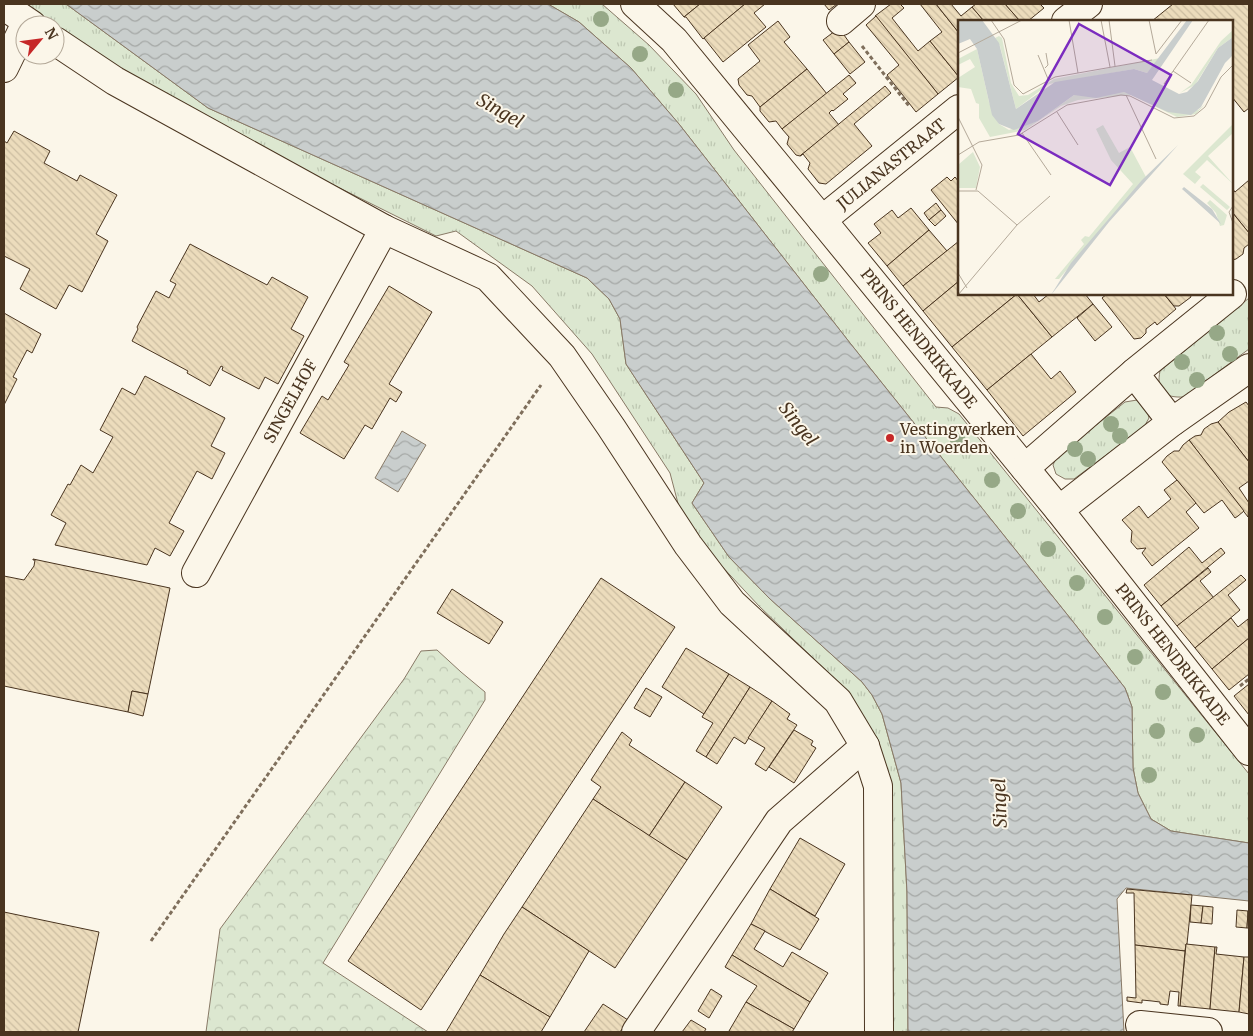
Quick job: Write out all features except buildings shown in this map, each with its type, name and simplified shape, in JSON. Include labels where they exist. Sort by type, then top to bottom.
[{"type":"street","name":"PRINS HENDRIKKADE","points":[[635,4],[674,40],[822,220],[1059,510],[1249,751]]},
{"type":"street","points":[[1067,20],[1088,4]]},
{"type":"street","points":[[4,6],[16,15]]},
{"type":"street","points":[[4,68],[15,47]]},
{"type":"street","points":[[65,48],[115,81],[384,228],[488,277],[562,356],[688,545],[732,603],[838,702],[865,746],[878,786],[879,1032]]},
{"type":"street","name":"JULIANASTRAAT","points":[[822,220],[958,109]]},
{"type":"street","name":"SINGELHOF","points":[[196,573],[384,228]]},
{"type":"street","points":[[1233,293],[1249,279]]},
{"type":"street","points":[[1025,468],[1134,373],[1231,295]]},
{"type":"street","points":[[1059,510],[1172,422],[1249,368]]},
{"type":"street","points":[[1134,373],[1172,422]]},
{"type":"street","points":[[636,1032],[779,821],[865,746]]},
{"type":"street","points":[[1140,1025],[1208,1032]]},
{"type":"path","points":[[851,12],[930,132]]},
{"type":"path","points":[[151,941],[562,356]]},
{"type":"green space","points":[[27,4],[66,4],[208,108],[587,278],[609,299],[620,319],[626,364],[704,483],[692,503],[729,557],[769,598],[862,682],[872,695],[882,714],[901,783],[907,892],[908,1032],[890,1032],[888,786],[848,692],[759,606],[716,560],[680,511],[670,473],[592,354],[532,286],[456,231],[436,236],[201,119],[71,41],[65,36],[65,15],[40,15]]},
{"type":"green space","points":[[548,4],[602,4],[649,45],[696,94],[734,150],[936,407],[948,408],[959,414],[1249,774],[1249,843],[1171,831],[1151,819],[1138,793],[1133,768],[1132,707],[1125,688],[850,343],[679,124],[631,68],[579,22]]},
{"type":"green space","points":[[1249,298],[1249,349],[1184,397],[1171,396],[1163,392],[1159,384],[1160,371]]},
{"type":"green space","points":[[1137,400],[1146,406],[1149,418],[1144,427],[1074,479],[1065,479],[1056,474],[1053,465],[1057,456],[1125,402]]},
{"type":"green space","points":[[437,650],[485,692],[485,700],[323,963],[428,1032],[206,1032],[220,929],[404,679],[421,651]]},
{"type":"water","name":"Singel","points":[[66,4],[548,4],[579,22],[631,68],[679,124],[850,343],[1125,688],[1132,707],[1133,768],[1138,793],[1151,819],[1171,831],[1249,843],[1249,901],[1126,888],[1117,899],[1124,1032],[908,1032],[907,892],[901,783],[882,714],[872,695],[862,682],[769,598],[729,557],[692,503],[704,483],[626,364],[620,319],[609,299],[587,278],[208,108]]},
{"type":"water","points":[[402,431],[426,445],[398,492],[375,478]]},
{"type":"place","name":"Vestingwerken in Woerden","points":[[890,438]]}]
